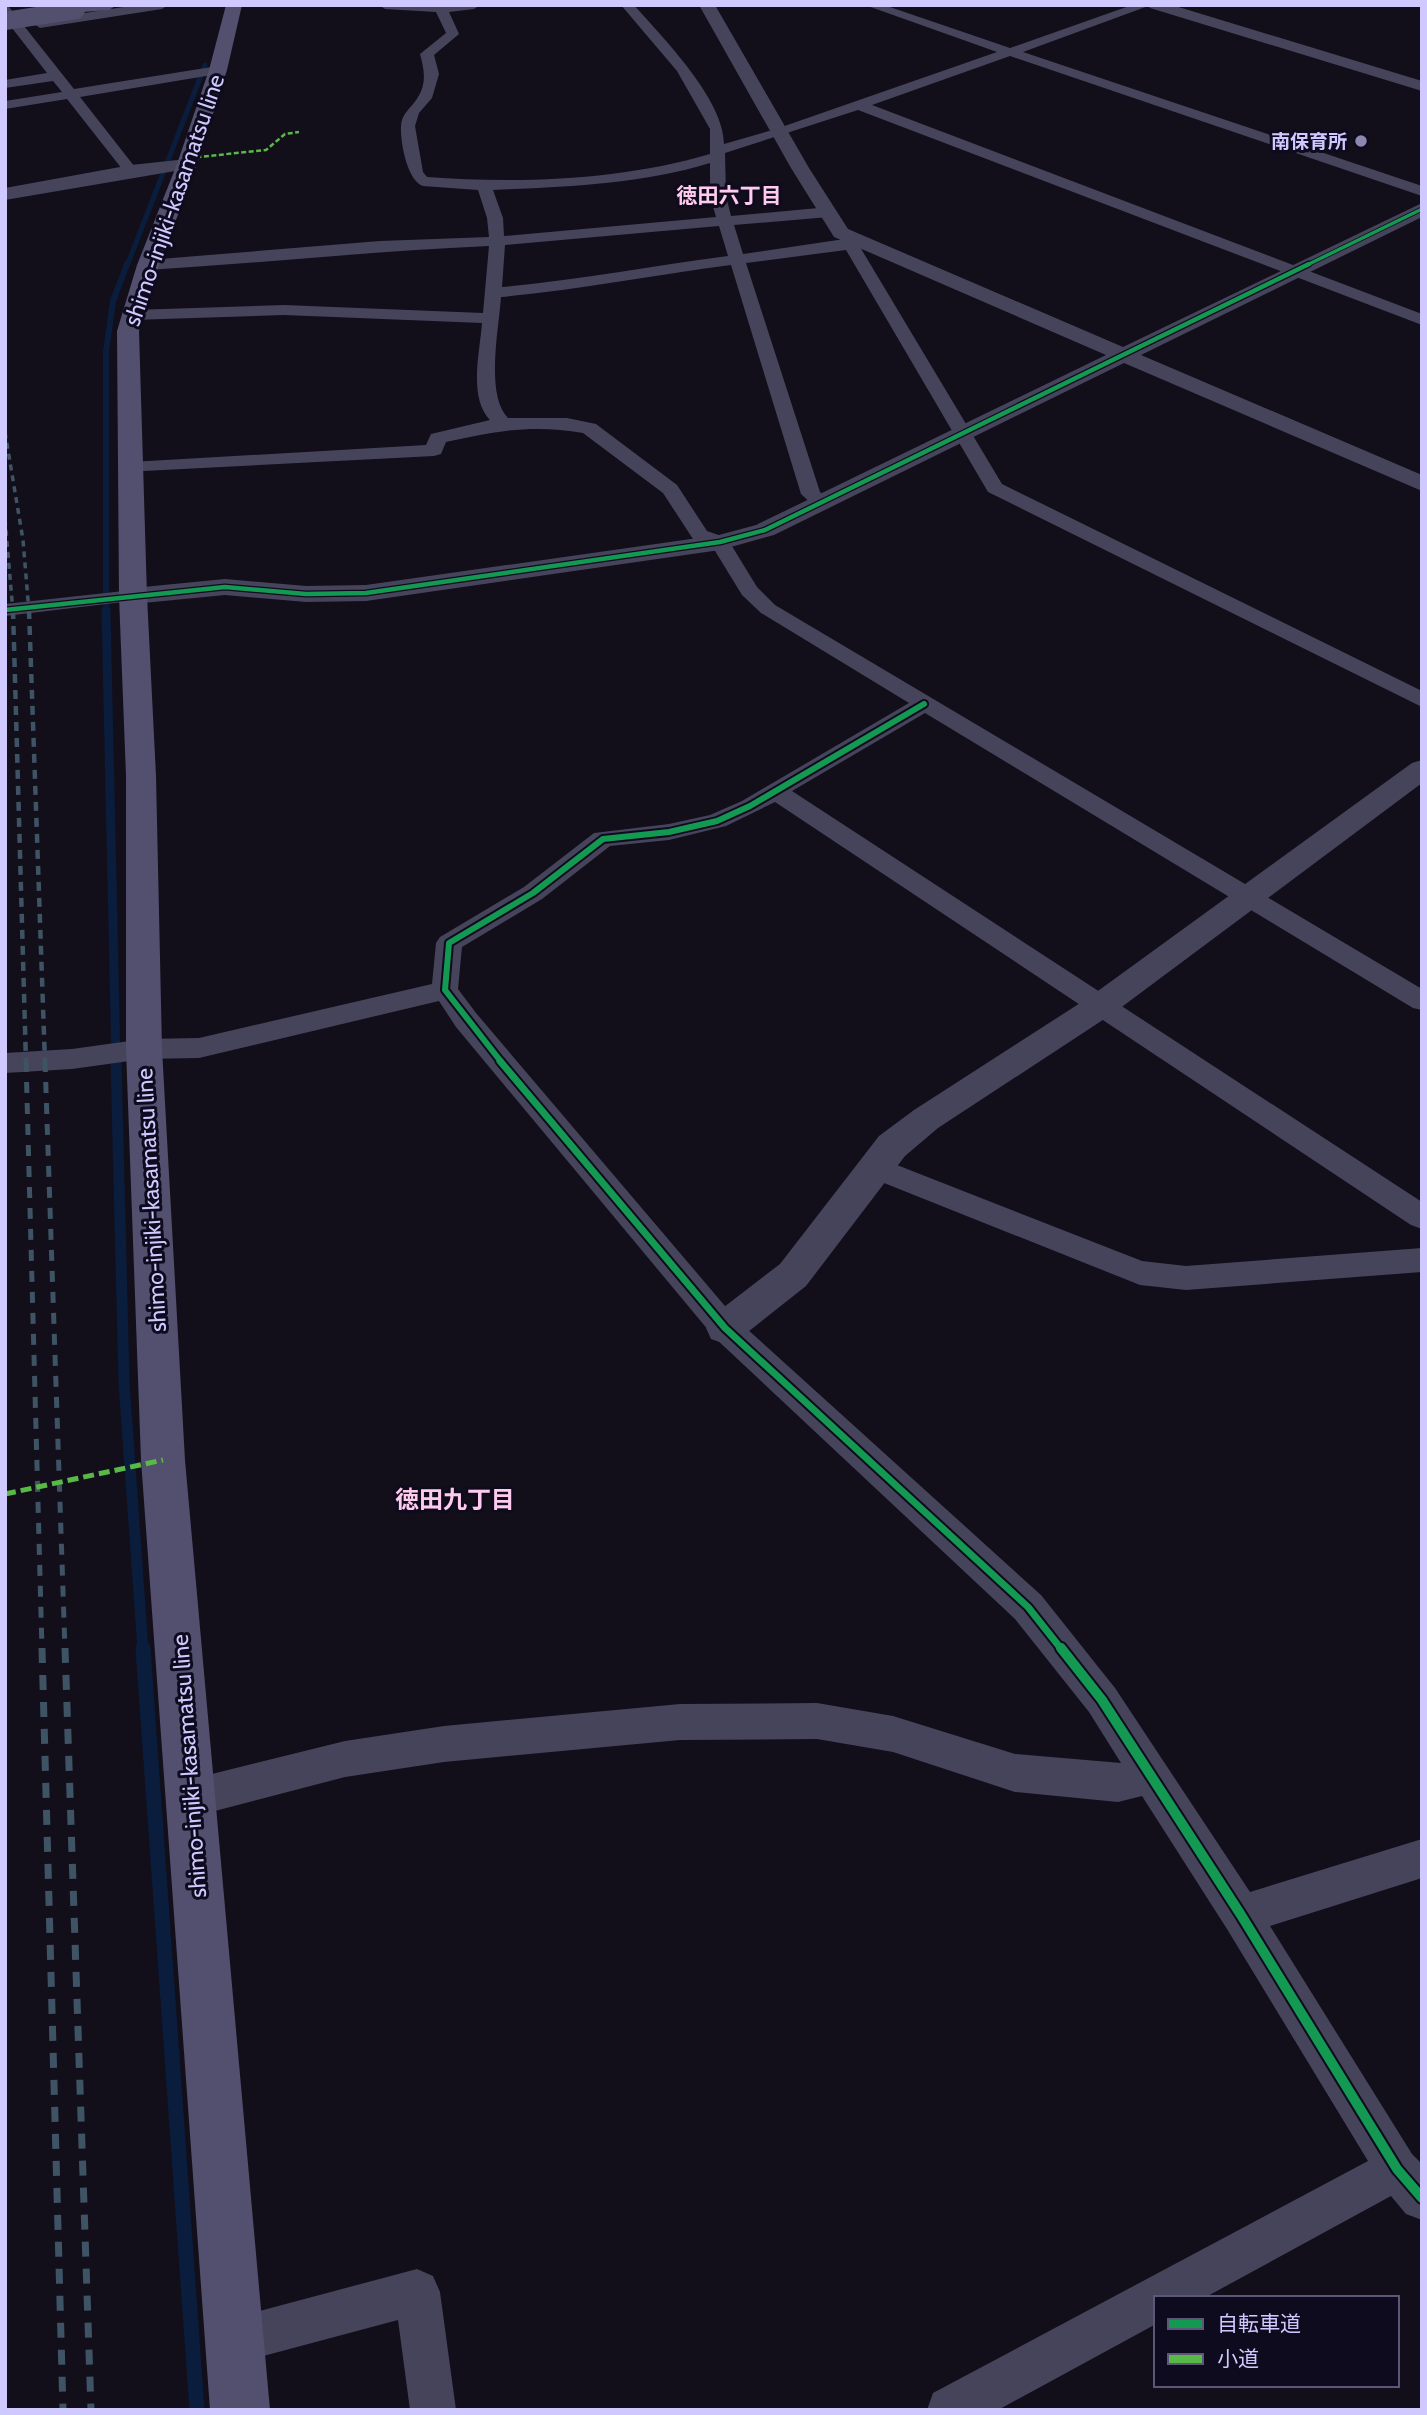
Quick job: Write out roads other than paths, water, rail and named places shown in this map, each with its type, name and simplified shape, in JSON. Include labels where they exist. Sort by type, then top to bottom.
[{"type":"main road","points":[[5,11],[108,5]]},
{"type":"main road","name":"shimo-injiki-kasamatsu line","points":[[234,5],[205,72],[184,164],[128,331],[131,468],[128,597],[141,776],[136,1051],[163,1460],[240,2410]]},
{"type":"main road","points":[[10,26],[69,8]]},
{"type":"street","points":[[23,5],[5,11],[10,26],[137,170]]},
{"type":"street","points":[[10,26],[162,5]]},
{"type":"street","points":[[385,5],[441,9],[474,5]]},
{"type":"street","points":[[627,5],[683,69],[717,129],[718,196],[725,221],[811,494],[822,503]]},
{"type":"street","points":[[707,5],[841,233],[854,243],[1422,484]]},
{"type":"street","points":[[871,5],[1422,191]]},
{"type":"street","points":[[441,9],[453,34],[427,54],[432,74],[425,98],[412,112],[408,126],[416,173],[423,181],[484,186],[561,183],[679,169],[1145,5]]},
{"type":"street","points":[[1155,5],[1422,86]]},
{"type":"street","points":[[5,105],[205,72]]},
{"type":"street","points":[[5,84],[56,76]]},
{"type":"street","points":[[859,105],[1422,320]]},
{"type":"street","points":[[5,194],[184,164]]},
{"type":"street","points":[[484,186],[495,218],[497,241],[486,391],[493,412],[503,423]]},
{"type":"street","points":[[5,610],[225,587],[306,594],[366,593],[720,542],[765,530],[1422,209]]},
{"type":"street","points":[[148,265],[247,259],[380,246],[497,241],[829,212]]},
{"type":"street","points":[[495,293],[572,286],[626,274],[854,243]]},
{"type":"street","points":[[854,243],[995,488],[1422,700]]},
{"type":"street","points":[[132,315],[284,310],[492,318]]},
{"type":"street","points":[[131,468],[435,450],[438,438],[503,423],[567,424],[589,428],[670,489],[700,536],[720,542],[748,591],[768,609],[1422,1001]]},
{"type":"street","points":[[924,704],[775,791],[717,821],[669,832],[603,839],[533,893],[449,943],[445,990],[466,1020],[725,1328],[1028,1607],[1102,1700],[1409,2184],[1161,2296]]},
{"type":"street","points":[[725,1328],[793,1275],[892,1146],[926,1119],[1102,1004],[1422,769]]},
{"type":"street","points":[[775,791],[1422,1217]]},
{"type":"street","points":[[5,1063],[200,1048],[445,990]]},
{"type":"street","points":[[874,1167],[1140,1273],[1186,1278],[1422,1260]]},
{"type":"street","points":[[192,1798],[345,1759],[444,1744],[680,1722],[817,1720],[893,1734],[1015,1773],[1118,1783],[1150,1776]]},
{"type":"street","points":[[1241,1916],[1422,1858]]},
{"type":"street","points":[[233,2341],[417,2292],[433,2410]]},
{"type":"street","points":[[950,2410],[1154,2300]]},
{"type":"waterway","points":[[127,266],[205,65]]},
{"type":"waterway","points":[[106,610],[106,352],[113,301],[127,264]]},
{"type":"waterway","points":[[106,610],[116,1063]]},
{"type":"waterway","points":[[116,1061],[124,1382],[143,1650]]},
{"type":"waterway","points":[[143,1648],[197,2410]]},
{"type":"railway","points":[[5,432],[23,540],[29,612]]},
{"type":"railway","points":[[5,519],[13,612]]},
{"type":"railway","points":[[13,610],[26,1063]]},
{"type":"railway","points":[[29,610],[45,1063]]},
{"type":"railway","points":[[26,1061],[42,1650]]},
{"type":"railway","points":[[45,1061],[65,1650]]},
{"type":"railway","points":[[42,1648],[63,2410]]},
{"type":"railway","points":[[65,1648],[91,2410]]},
{"type":"place","name":"南保育所","points":[[1361,141]]},
{"type":"district","name":"徳田六丁目","points":[[729,196]]},
{"type":"district","name":"徳田九丁目","points":[[455,1500]]}]
